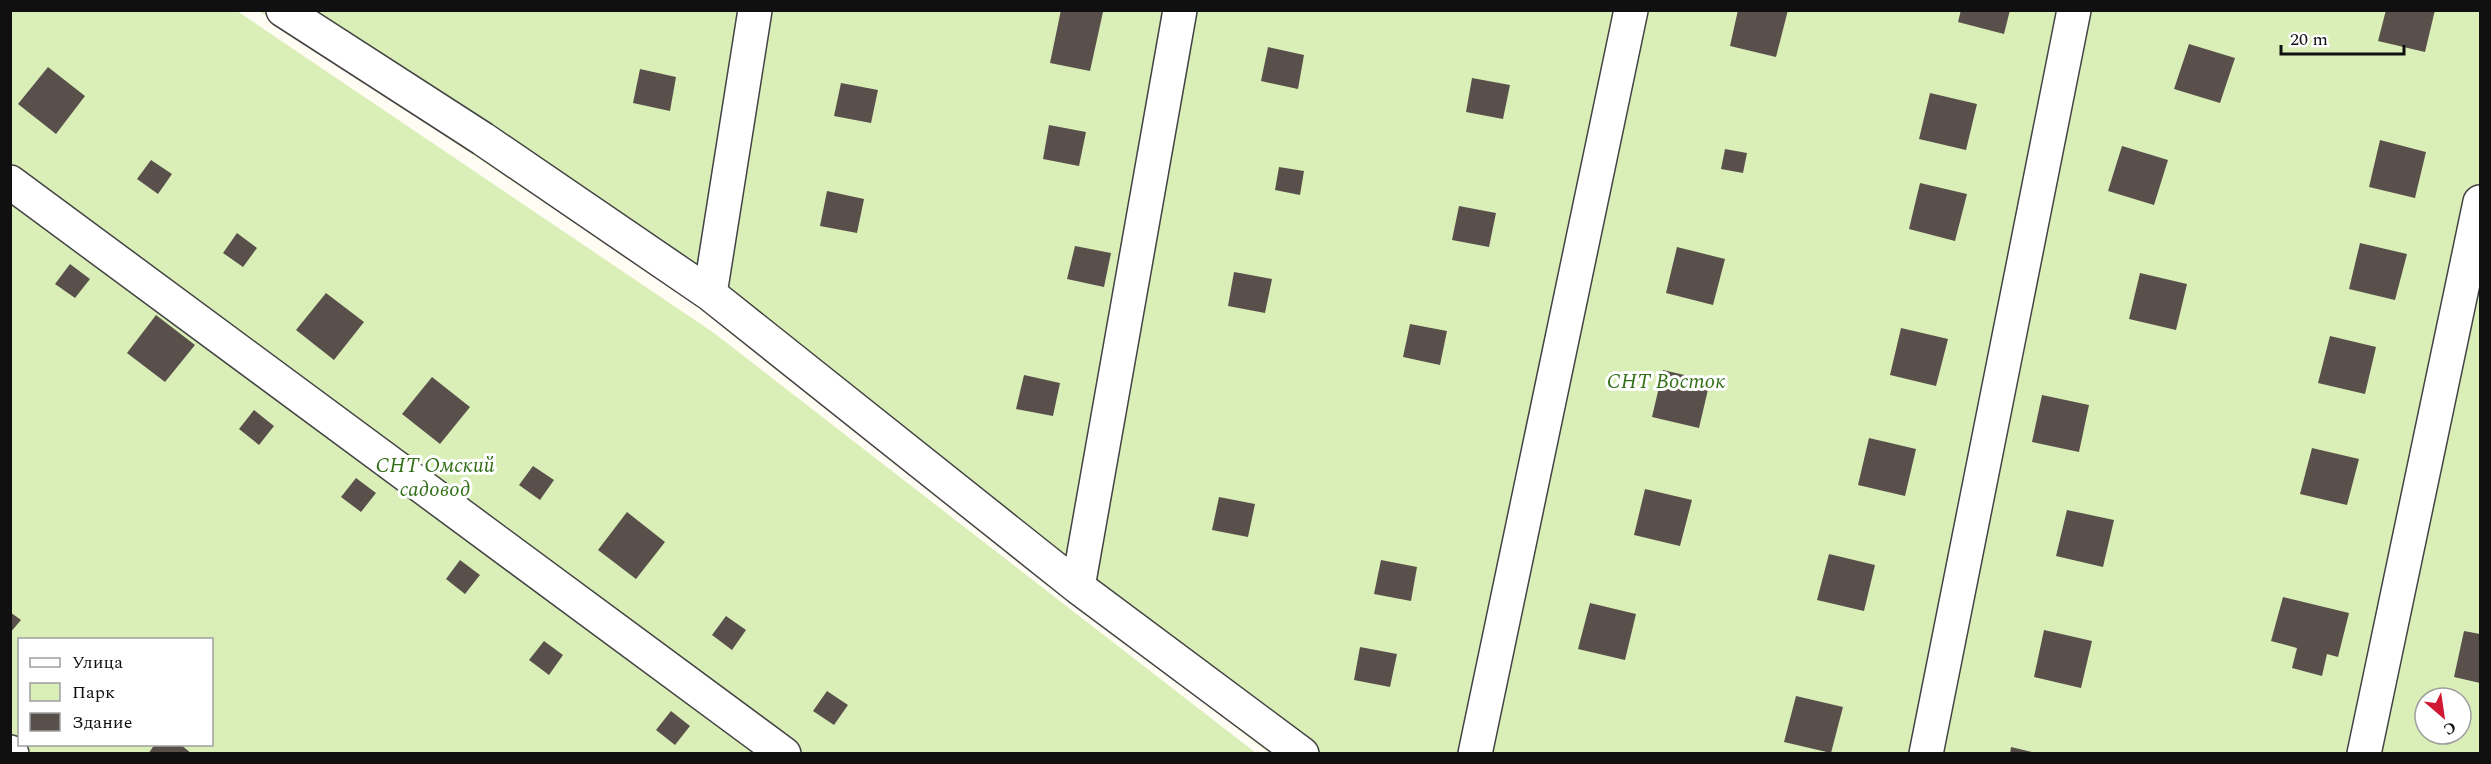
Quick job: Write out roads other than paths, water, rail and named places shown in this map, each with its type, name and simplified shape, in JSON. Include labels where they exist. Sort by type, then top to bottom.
[{"type":"lane","points":[[283,10],[483,139],[710,294],[1078,587],[1302,753]]},
{"type":"lane","points":[[710,294],[755,10]]},
{"type":"lane","points":[[1078,587],[1180,10]]},
{"type":"lane","points":[[1475,753],[1631,10]]},
{"type":"lane","points":[[1926,753],[2074,10]]},
{"type":"lane","points":[[10,182],[784,753]]},
{"type":"lane","points":[[2364,753],[2481,202]]},
{"type":"park label","name":"СНТ Восток","points":[[1666,381]]},
{"type":"park label","name":"СНТ Омский садовод","points":[[435,477]]}]
